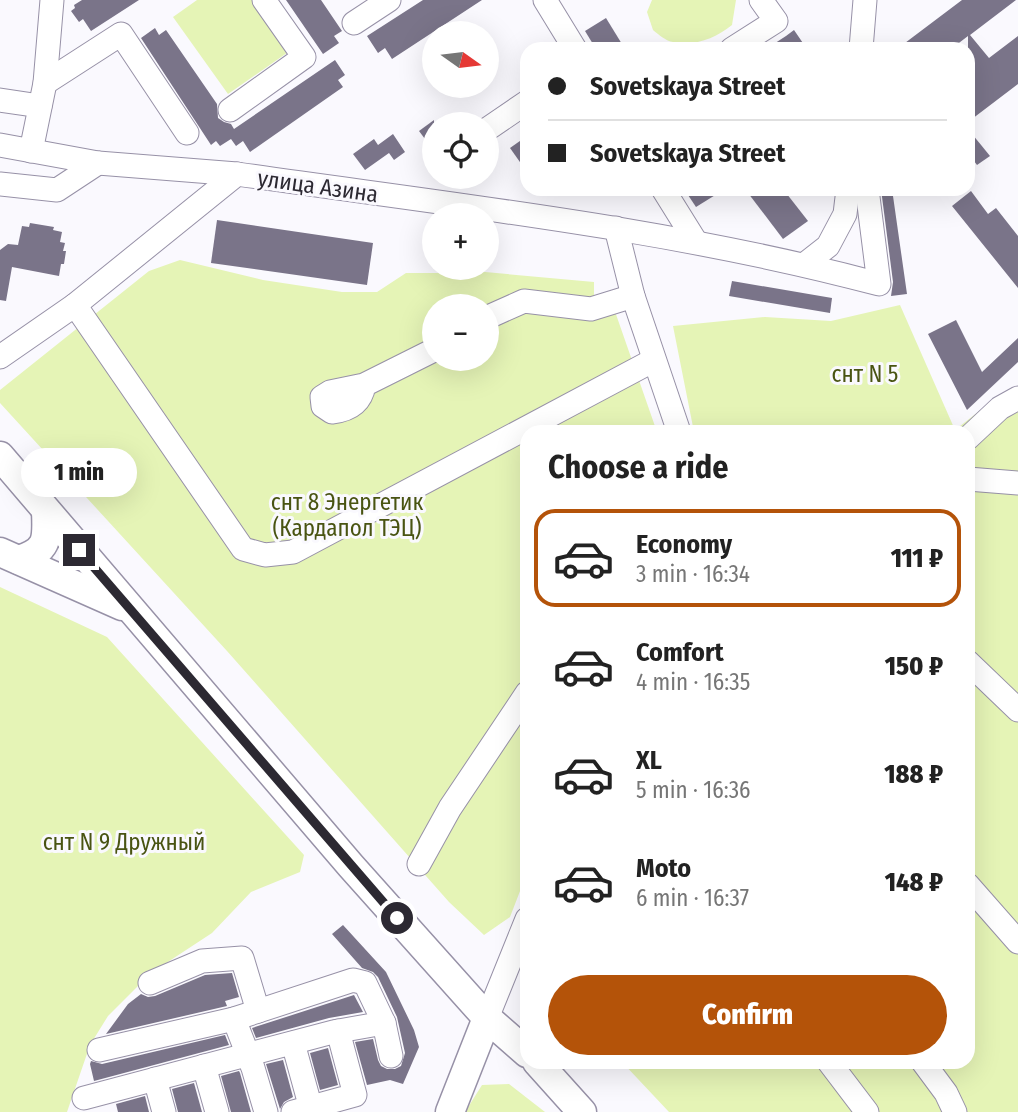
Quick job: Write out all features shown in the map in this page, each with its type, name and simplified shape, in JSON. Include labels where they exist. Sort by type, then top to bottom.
[{"type":"main road","points":[[0,456],[351,866],[487,1018],[520,1047]]},
{"type":"main road","points":[[10,556],[36,555],[47,534],[46,511]]},
{"type":"main road","points":[[10,556],[128,608]]},
{"type":"main road","points":[[450,1112],[487,1018]]},
{"type":"main road","points":[[543,1069],[582,1112]]},
{"type":"street","points":[[31,151],[45,83],[52,0]]},
{"type":"street","points":[[230,110],[304,57],[264,0]]},
{"type":"street","points":[[354,23],[389,0]]},
{"type":"street","points":[[545,0],[571,42]]},
{"type":"street","points":[[743,42],[776,21],[761,0]]},
{"type":"street","points":[[862,42],[865,0]]},
{"type":"street","points":[[45,83],[121,34],[187,133]]},
{"type":"street","points":[[0,100],[40,106]]},
{"type":"street","points":[[499,121],[520,107]]},
{"type":"street","points":[[0,145],[97,163],[237,174]]},
{"type":"street","points":[[0,184],[57,190],[97,163]]},
{"type":"street","name":"улица Азина","points":[[0,357],[75,305],[237,174],[617,228],[805,264],[879,284],[868,196]]},
{"type":"street","points":[[667,196],[696,242]]},
{"type":"street","points":[[805,264],[828,246],[845,214],[847,196]]},
{"type":"street","points":[[617,228],[633,296],[677,425]]},
{"type":"street","points":[[499,313],[524,302],[591,309],[633,296]]},
{"type":"street","points":[[75,305],[243,549],[265,555],[293,552],[520,431]]},
{"type":"street","points":[[364,385],[422,356]]},
{"type":"street","points":[[532,425],[654,360]]},
{"type":"street","points":[[975,431],[1000,408],[1018,398]]},
{"type":"street","points":[[975,480],[1018,483]]},
{"type":"street","points":[[975,669],[1018,710]]},
{"type":"street","points":[[419,864],[450,808],[520,703]]},
{"type":"street","points":[[975,893],[1018,942]]},
{"type":"street","points":[[487,1018],[520,936]]},
{"type":"street","points":[[150,983],[202,961],[242,958],[258,1011]]},
{"type":"street","points":[[99,1050],[234,1019],[353,980],[365,983],[384,1023],[391,1056]]},
{"type":"street","points":[[234,1019],[265,1112]]},
{"type":"street","points":[[100,1101],[156,1079],[338,1031],[384,1023]]},
{"type":"street","points":[[293,1043],[305,1110],[355,1095],[338,1031]]},
{"type":"street","points":[[204,1066],[217,1112]]},
{"type":"street","points":[[834,1069],[867,1112]]},
{"type":"street","points":[[928,1069],[946,1093],[955,1112]]},
{"type":"street","points":[[156,1079],[164,1112]]},
{"type":"green space","points":[[197,0],[260,0],[294,48],[228,94],[173,17]]},
{"type":"green space","points":[[652,0],[736,0],[732,25],[719,34],[697,42],[676,42],[663,38],[653,30],[647,12]]},
{"type":"green space","name":"снт 8 Энергетик (Кардапол ТЭЦ)","points":[[180,260],[263,280],[342,292],[377,292],[406,273],[422,273],[422,280],[499,280],[499,273],[594,282],[594,303],[611,300],[655,425],[520,425],[520,891],[510,917],[484,935],[449,902],[227,651],[0,403],[0,390],[149,271]]},
{"type":"green space","name":"снт N 5","points":[[900,305],[953,425],[693,425],[673,326],[765,317],[831,321]]},
{"type":"green space","name":"снт N 5","points":[[1018,386],[1018,1112],[669,1112],[629,1069],[975,1069],[975,425],[961,425],[1001,394]]},
{"type":"green space","name":"снт N 9 Дружный","points":[[0,587],[107,637],[304,855],[300,872],[251,892],[212,933],[151,973],[108,1016],[90,1045],[67,1112],[0,1112]]},
{"type":"green space","points":[[509,1084],[545,1112],[465,1112],[482,1085]]},
{"type":"building","points":[[82,0],[139,0],[91,31],[83,19],[79,22],[71,11],[75,8],[74,5]]},
{"type":"building","points":[[286,0],[321,0],[342,31],[334,36],[339,43],[323,54]]},
{"type":"building","points":[[423,0],[482,0],[450,21],[422,21],[422,39],[392,59],[385,48],[378,53],[367,36]]},
{"type":"building","points":[[962,0],[1016,0],[970,35],[989,58],[1018,36],[1018,84],[975,117],[975,42],[968,42],[968,36],[960,42],[906,42]]},
{"type":"building","points":[[606,18],[621,42],[592,42],[585,31]]},
{"type":"building","points":[[155,28],[159,35],[166,30],[217,104],[218,118],[231,124],[234,129],[335,60],[345,75],[338,80],[343,87],[250,152],[243,141],[236,146],[231,139],[220,146],[216,141],[211,145],[141,38]]},
{"type":"building","points":[[794,30],[802,42],[777,42]]},
{"type":"building","points":[[393,134],[405,152],[394,160],[389,153],[365,170],[353,154],[374,139],[378,145]]},
{"type":"building","points":[[975,138],[990,156],[977,165],[975,162]]},
{"type":"building","points":[[520,141],[520,162],[510,148]]},
{"type":"building","points":[[689,196],[714,196],[696,207]]},
{"type":"building","points":[[750,196],[788,196],[808,221],[783,239]]},
{"type":"building","points":[[882,196],[893,196],[907,294],[891,296],[893,282]]},
{"type":"building","points":[[965,196],[975,196],[988,214],[996,208],[1018,236],[1018,288],[952,206]]},
{"type":"building","points":[[217,220],[373,243],[367,285],[211,263]]},
{"type":"building","points":[[30,223],[54,227],[53,230],[62,232],[60,242],[65,243],[63,251],[66,251],[64,264],[61,264],[59,276],[12,267],[6,301],[0,300],[0,250],[8,244],[18,245],[22,226],[29,227]]},
{"type":"building","points":[[732,281],[832,298],[830,313],[729,296]]},
{"type":"building","points":[[956,320],[982,372],[1018,338],[1018,362],[967,410],[928,334]]},
{"type":"building","points":[[343,925],[386,972],[414,1030],[419,1047],[403,1084],[390,1080],[367,1085],[355,1042],[373,1039],[378,1060],[381,1066],[387,1069],[401,1066],[405,1053],[397,1017],[378,977],[362,968],[332,934]]},
{"type":"building","points":[[232,973],[239,997],[225,1001],[227,1006],[106,1034],[128,1004],[141,994],[155,996],[205,975]]},
{"type":"building","points":[[354,995],[363,1012],[329,1018],[256,1038],[252,1028]]},
{"type":"building","points":[[225,1035],[229,1045],[94,1081],[91,1061],[102,1064]]},
{"type":"building","points":[[328,1048],[338,1085],[320,1090],[310,1053]]},
{"type":"building","points":[[283,1060],[293,1097],[284,1102],[280,1109],[266,1064]]},
{"type":"building","points":[[239,1071],[251,1112],[231,1112],[221,1076]]},
{"type":"building","points":[[194,1083],[202,1112],[178,1112],[172,1089]]},
{"type":"building","points":[[145,1096],[149,1112],[118,1112],[116,1104]]},
{"type":"route","points":[[79,550],[397,918]]}]
